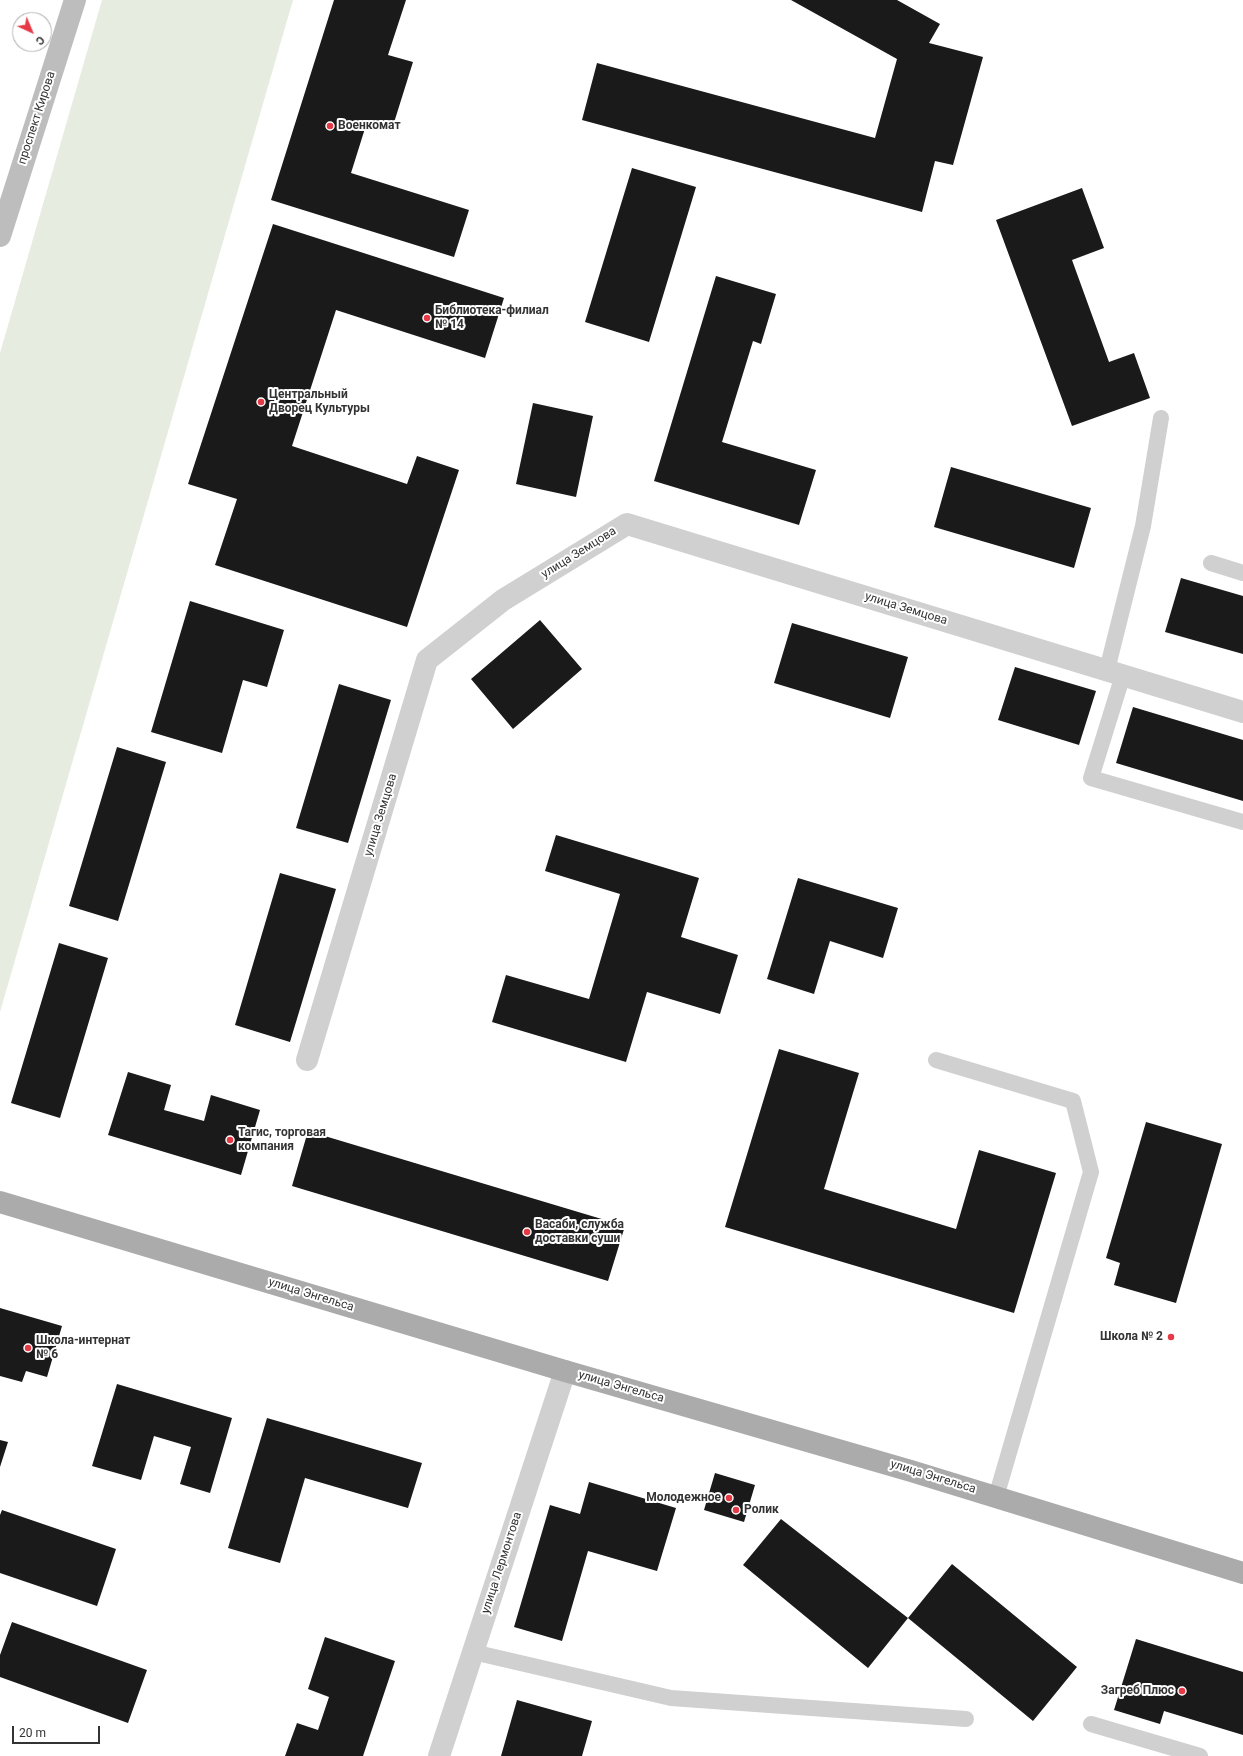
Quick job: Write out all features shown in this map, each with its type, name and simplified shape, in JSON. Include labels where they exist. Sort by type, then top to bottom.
[{"type":"main road","name":"улица Энгельса","points":[[0,1202],[565,1371],[912,1471],[1243,1573]]},
{"type":"street","name":"проспект Кирова","points":[[0,236],[75,0]]},
{"type":"street","name":"улица Земцова","points":[[307,1060],[427,660],[503,600],[627,524],[1243,712]]},
{"type":"street","name":"улица Лермонтова","points":[[439,1756],[565,1371]]},
{"type":"lane","points":[[1161,418],[1143,526],[1115,673],[1091,778],[1243,822]]},
{"type":"lane","points":[[1211,563],[1243,572]]},
{"type":"lane","points":[[936,1060],[1073,1101],[1091,1172],[996,1497]]},
{"type":"lane","points":[[472,1652],[671,1698],[966,1719]]},
{"type":"lane","points":[[1091,1724],[1167,1751],[1200,1756]]},
{"type":"shaded area","points":[[102,0],[293,0],[0,1012],[0,353]]},
{"type":"building","name":"Военкомат","points":[[334,0],[406,0],[388,55],[413,62],[392,129],[367,122],[351,173],[469,210],[454,257],[271,200]]},
{"type":"building","points":[[791,0],[897,0],[940,24],[929,43],[983,57],[953,165],[935,161],[922,212],[582,120],[597,63],[875,138],[897,59]]},
{"type":"building","points":[[632,168],[696,187],[649,342],[585,322]]},
{"type":"building","points":[[1082,188],[1104,248],[1072,260],[1109,362],[1134,353],[1150,398],[1072,426],[996,220]]},
{"type":"building","name":"Центральный Дворец Культуры","points":[[273,224],[504,298],[485,358],[336,310],[292,446],[407,484],[417,456],[459,470],[407,627],[215,565],[237,499],[188,484]]},
{"type":"building","points":[[716,276],[776,294],[761,344],[753,341],[722,442],[816,470],[799,525],[654,481]]},
{"type":"building","points":[[533,403],[593,416],[576,497],[516,484]]},
{"type":"building","points":[[951,467],[1091,508],[1074,568],[934,527]]},
{"type":"building","points":[[1181,578],[1243,596],[1243,654],[1165,632]]},
{"type":"building","points":[[190,601],[284,630],[267,687],[243,680],[222,753],[151,732]]},
{"type":"building","points":[[540,620],[582,669],[513,729],[471,679]]},
{"type":"building","points":[[792,623],[908,657],[890,718],[774,683]]},
{"type":"building","points":[[1015,667],[1096,691],[1079,745],[998,720]]},
{"type":"building","points":[[339,684],[391,700],[348,843],[296,828]]},
{"type":"building","points":[[1133,707],[1243,740],[1243,801],[1116,763]]},
{"type":"building","points":[[117,747],[166,762],[118,921],[69,906]]},
{"type":"building","points":[[556,835],[699,878],[681,937],[738,955],[720,1014],[647,992],[626,1062],[492,1022],[506,975],[589,999],[620,894],[545,871]]},
{"type":"building","points":[[280,873],[336,889],[290,1042],[235,1025]]},
{"type":"building","points":[[798,878],[898,908],[883,958],[830,941],[814,994],[767,979]]},
{"type":"building","points":[[59,943],[108,958],[60,1118],[11,1103]]},
{"type":"building","points":[[779,1049],[859,1073],[824,1189],[956,1229],[979,1150],[1056,1173],[1014,1313],[725,1227]]},
{"type":"building","points":[[128,1072],[171,1085],[164,1110],[204,1121],[211,1095],[260,1110],[241,1175],[108,1135]]},
{"type":"building","points":[[1146,1122],[1222,1144],[1176,1303],[1114,1285],[1120,1263],[1106,1258]]},
{"type":"building","points":[[308,1131],[625,1226],[608,1281],[292,1186]]},
{"type":"building","name":"Школа-интернат № 6","points":[[0,1308],[62,1326],[47,1377],[26,1371],[22,1382],[0,1376]]},
{"type":"building","points":[[117,1384],[232,1418],[210,1493],[180,1484],[191,1447],[154,1436],[141,1480],[92,1466]]},
{"type":"building","points":[[267,1418],[422,1463],[408,1508],[305,1478],[280,1563],[228,1548]]},
{"type":"building","points":[[0,1440],[8,1442],[0,1467]]},
{"type":"building","name":"Молодежное","points":[[715,1473],[755,1485],[744,1522],[704,1510]]},
{"type":"building","points":[[589,1482],[676,1508],[657,1571],[588,1551],[562,1641],[514,1627],[550,1505],[580,1514]]},
{"type":"building","points":[[2,1510],[116,1549],[97,1606],[0,1573],[0,1515]]},
{"type":"building","points":[[781,1519],[908,1618],[868,1668],[743,1565]]},
{"type":"building","points":[[952,1564],[1077,1667],[1033,1721],[908,1618]]},
{"type":"building","points":[[12,1622],[147,1670],[128,1723],[0,1677],[0,1655]]},
{"type":"building","points":[[325,1637],[395,1661],[363,1756],[285,1756],[297,1723],[318,1730],[329,1697],[308,1689]]},
{"type":"building","name":"Загреб Плюс","points":[[1136,1639],[1243,1672],[1243,1735],[1164,1711],[1160,1724],[1114,1710]]},
{"type":"building","points":[[517,1700],[592,1721],[582,1756],[501,1756]]},
{"type":"place","name":"Военкомат","points":[[330,126]]},
{"type":"place","name":"Библиотека-филиал № 14","points":[[427,318]]},
{"type":"place","name":"Центральный Дворец Культуры","points":[[261,402]]},
{"type":"place","name":"Тагис, торговая компания","points":[[230,1140]]},
{"type":"place","name":"Васаби, служба доставки суши","points":[[527,1232]]},
{"type":"place","name":"Школа № 2","points":[[1171,1337]]},
{"type":"place","name":"Школа-интернат № 6","points":[[28,1348]]},
{"type":"place","name":"Молодежное","points":[[729,1498]]},
{"type":"place","name":"Ролик","points":[[736,1510]]},
{"type":"place","name":"Загреб Плюс","points":[[1182,1691]]}]
